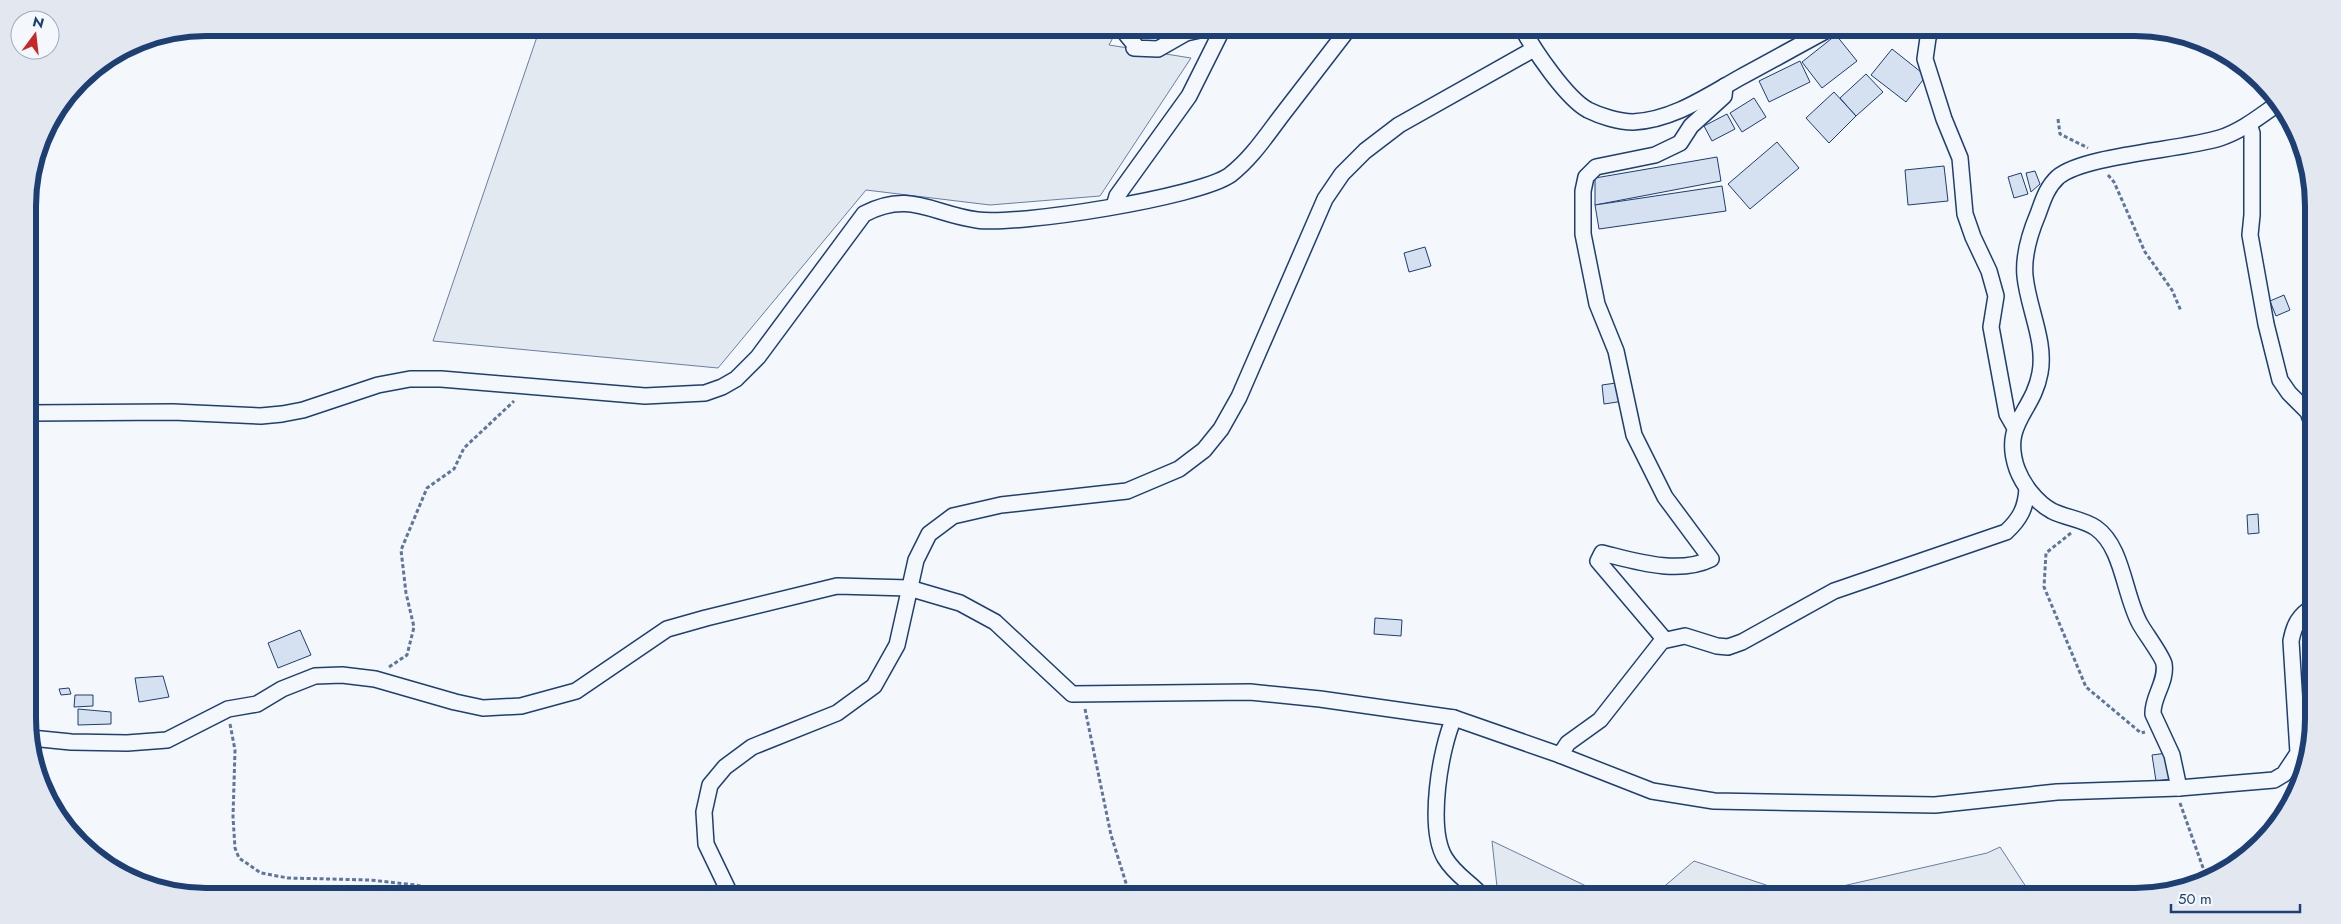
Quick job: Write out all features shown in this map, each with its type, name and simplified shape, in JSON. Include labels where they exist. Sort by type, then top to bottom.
[{"type":"street","points":[[1128,37],[1135,45],[1134,48],[1158,49],[1180,36]]},
{"type":"street","points":[[1114,206],[1117,196],[1189,96],[1219,36]]},
{"type":"street","points":[[37,413],[173,412],[261,416],[304,410],[378,385],[410,379],[441,379],[644,396],[705,393],[722,387],[736,379],[758,357],[864,214],[879,206],[908,203],[977,220],[1015,220],[1114,206],[1204,186],[1228,176],[1251,156],[1343,36]]},
{"type":"street","points":[[1527,36],[1534,49],[1571,95],[1588,110],[1631,122],[1660,118],[1691,105],[1816,36]]},
{"type":"street","points":[[1929,36],[1925,58],[1944,119],[1960,158],[1965,214],[1973,237],[1989,271],[1996,296],[1991,327],[2007,414],[2015,428]]},
{"type":"street","points":[[728,888],[706,844],[704,812],[710,785],[725,767],[752,747],[837,713],[874,686],[897,645],[916,560],[929,534],[953,516],[1001,505],[1126,491],[1179,469],[1204,450],[1221,429],[1239,397],[1325,199],[1342,174],[1364,151],[1398,125],[1534,49]]},
{"type":"street","points":[[1665,640],[1598,561],[1602,553],[1656,565],[1700,564],[1711,558],[1665,497],[1634,435],[1616,351],[1597,304],[1583,234],[1583,191],[1586,177],[1596,168],[1655,155],[1680,143],[1691,126],[1724,96],[1725,86]]},
{"type":"street","points":[[2179,788],[2172,755],[2153,714],[2152,706],[2162,683],[2164,663],[2128,598],[2114,550],[2106,536],[2094,527],[2050,510],[2026,488],[2013,456],[2011,440],[2015,428],[2034,393],[2042,362],[2025,276],[2026,252],[2031,232],[2048,186],[2069,170],[2095,162],[2212,140],[2249,124],[2273,107]]},
{"type":"street","points":[[2249,124],[2252,133],[2252,215],[2250,235],[2266,324],[2280,380],[2289,393],[2305,409]]},
{"type":"street","points":[[1560,754],[1568,743],[1600,720],[1653,651],[1665,640],[1685,636],[1717,646],[1728,647],[1742,642],[1834,591],[2006,532],[2017,522],[2022,513],[2026,488]]},
{"type":"street","points":[[38,739],[71,742],[127,743],[168,740],[228,709],[257,704],[282,689],[315,676],[342,675],[371,678],[473,706],[521,706],[576,691],[667,629],[837,586],[909,588],[960,602],[995,622],[1072,694],[1250,692],[1320,699],[1454,718],[1560,754],[1652,791],[1714,801],[1935,805],[2057,792],[2179,788],[2274,780],[2284,774],[2298,753],[2291,641],[2294,624],[2305,612]]},
{"type":"street","points":[[1454,718],[1448,730],[1442,761],[1435,818],[1438,841],[1444,856],[1456,874],[1474,887]]},
{"type":"path","points":[[2058,119],[2060,134],[2088,147],[2095,162],[2114,182],[2144,252],[2172,290],[2181,311]]},
{"type":"path","points":[[371,678],[407,655],[414,627],[406,594],[401,550],[427,488],[454,469],[464,448],[528,387]]},
{"type":"path","points":[[2075,519],[2075,530],[2046,553],[2044,587],[2086,687],[2140,733],[2159,727]]},
{"type":"path","points":[[1081,694],[1111,835],[1127,888]]},
{"type":"path","points":[[228,709],[235,750],[233,817],[235,848],[239,858],[262,873],[288,878],[379,881],[425,888]]},
{"type":"path","points":[[2179,788],[2178,798],[2205,872]]},
{"type":"shaded area","points":[[537,37],[1113,37],[1109,45],[1191,58],[1100,196],[990,205],[866,190],[718,368],[433,341]]},
{"type":"shaded area","points":[[1492,841],[1589,887],[1497,887]]},
{"type":"shaded area","points":[[2000,847],[2026,887],[1838,887],[1987,853]]},
{"type":"shaded area","points":[[1694,861],[1773,887],[1663,887]]},
{"type":"building","points":[[1835,36],[1837,36],[1857,61],[1822,88],[1802,62]]},
{"type":"building","points":[[1892,49],[1926,76],[1906,102],[1871,75]]},
{"type":"building","points":[[1800,61],[1810,82],[1769,102],[1759,81]]},
{"type":"building","points":[[1866,74],[1883,92],[1856,116],[1840,98]]},
{"type":"building","points":[[1834,92],[1856,116],[1829,143],[1806,118]]},
{"type":"building","points":[[1754,98],[1766,117],[1742,132],[1730,113]]},
{"type":"building","points":[[1727,114],[1735,129],[1712,141],[1704,126]]},
{"type":"building","points":[[1777,142],[1799,168],[1750,209],[1728,184]]},
{"type":"building","points":[[1717,157],[1721,181],[1595,205],[1595,178]]},
{"type":"building","points":[[1944,166],[1948,201],[1908,205],[1905,170]]},
{"type":"building","points":[[2035,171],[2040,184],[2031,192],[2026,173]]},
{"type":"building","points":[[2021,173],[2028,194],[2014,198],[2008,177]]},
{"type":"building","points":[[1722,186],[1726,211],[1599,229],[1595,205]]},
{"type":"building","points":[[1425,247],[1431,266],[1409,272],[1404,253]]},
{"type":"building","points":[[2284,295],[2290,310],[2276,316],[2270,301]]},
{"type":"building","points":[[1616,383],[1624,401],[1604,404],[1602,385]]},
{"type":"building","points":[[2258,514],[2259,533],[2248,534],[2247,515]]},
{"type":"building","points":[[1375,618],[1402,620],[1401,636],[1374,634]]},
{"type":"building","points":[[300,630],[311,655],[278,668],[268,643]]},
{"type":"building","points":[[163,676],[169,697],[139,702],[135,678]]},
{"type":"building","points":[[69,688],[71,694],[61,695],[59,689]]},
{"type":"building","points":[[75,695],[93,695],[93,706],[74,707]]},
{"type":"building","points":[[78,709],[111,712],[111,724],[78,725]]},
{"type":"building","points":[[2167,753],[2171,779],[2156,781],[2152,755]]}]
